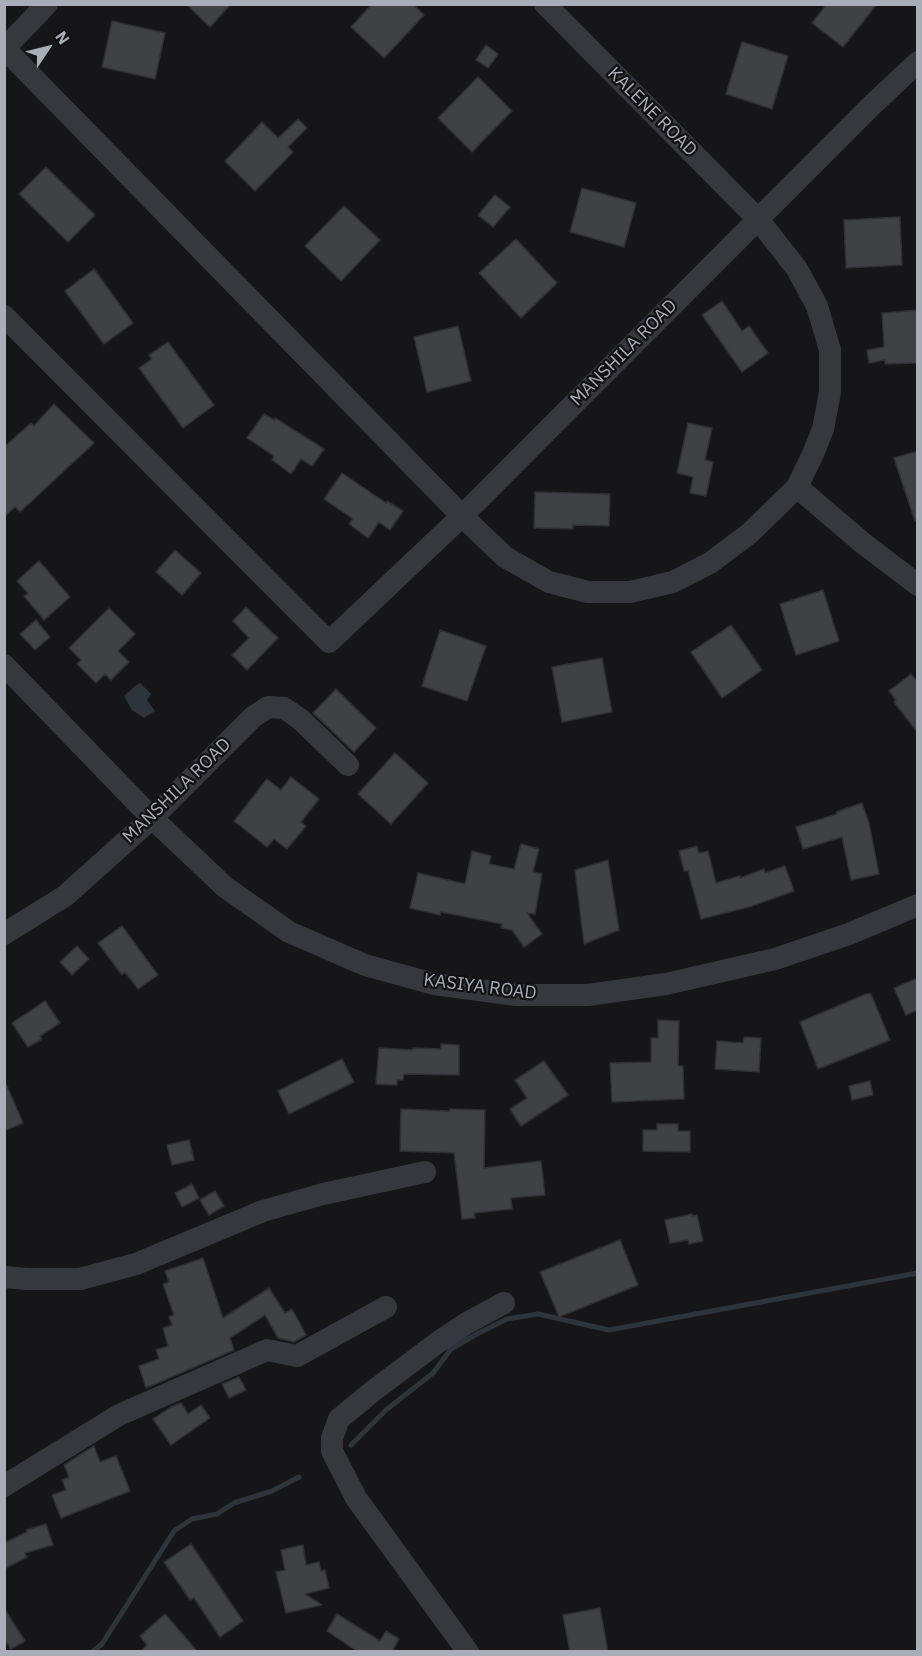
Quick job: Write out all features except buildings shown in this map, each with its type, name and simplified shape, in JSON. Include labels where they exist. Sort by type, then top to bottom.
[{"type":"street","points":[[5,48],[47,4]]},
{"type":"street","name":"KALENE ROAD","points":[[5,48],[462,516],[505,557],[549,582],[588,592],[630,592],[673,582],[710,563],[750,532],[797,486],[823,429],[830,392],[830,350],[817,306],[797,269],[758,219],[545,4]]},
{"type":"street","name":"MANSHILA ROAD","points":[[4,316],[329,642],[462,516],[870,107],[918,62]]},
{"type":"street","points":[[797,486],[864,544],[918,585]]},
{"type":"street","name":"KASIYA ROAD","points":[[4,665],[152,818],[225,887],[290,932],[365,965],[434,984],[516,995],[588,995],[666,984],[775,959],[849,934],[918,905]]},
{"type":"street","name":"MANSHILA ROAD","points":[[4,934],[65,896],[152,818],[253,717],[268,707],[284,708],[300,719],[348,765]]},
{"type":"street","points":[[4,1277],[80,1279],[136,1264],[263,1210],[323,1194],[425,1172]]},
{"type":"street","points":[[468,1652],[356,1498],[332,1451],[332,1438],[339,1419],[373,1391],[436,1343],[504,1303]]},
{"type":"street","points":[[4,1486],[119,1415],[267,1350],[297,1356],[386,1307]]},
{"type":"shaded area","points":[[140,683],[151,694],[147,700],[155,711],[144,718],[132,710],[124,696]]},
{"type":"waterway","points":[[351,1445],[386,1410],[433,1373],[451,1349],[507,1319],[538,1314],[609,1330],[918,1273]]},
{"type":"waterway","points":[[92,1652],[102,1644],[174,1531],[192,1519],[217,1514],[234,1503],[272,1491],[299,1477]]}]
